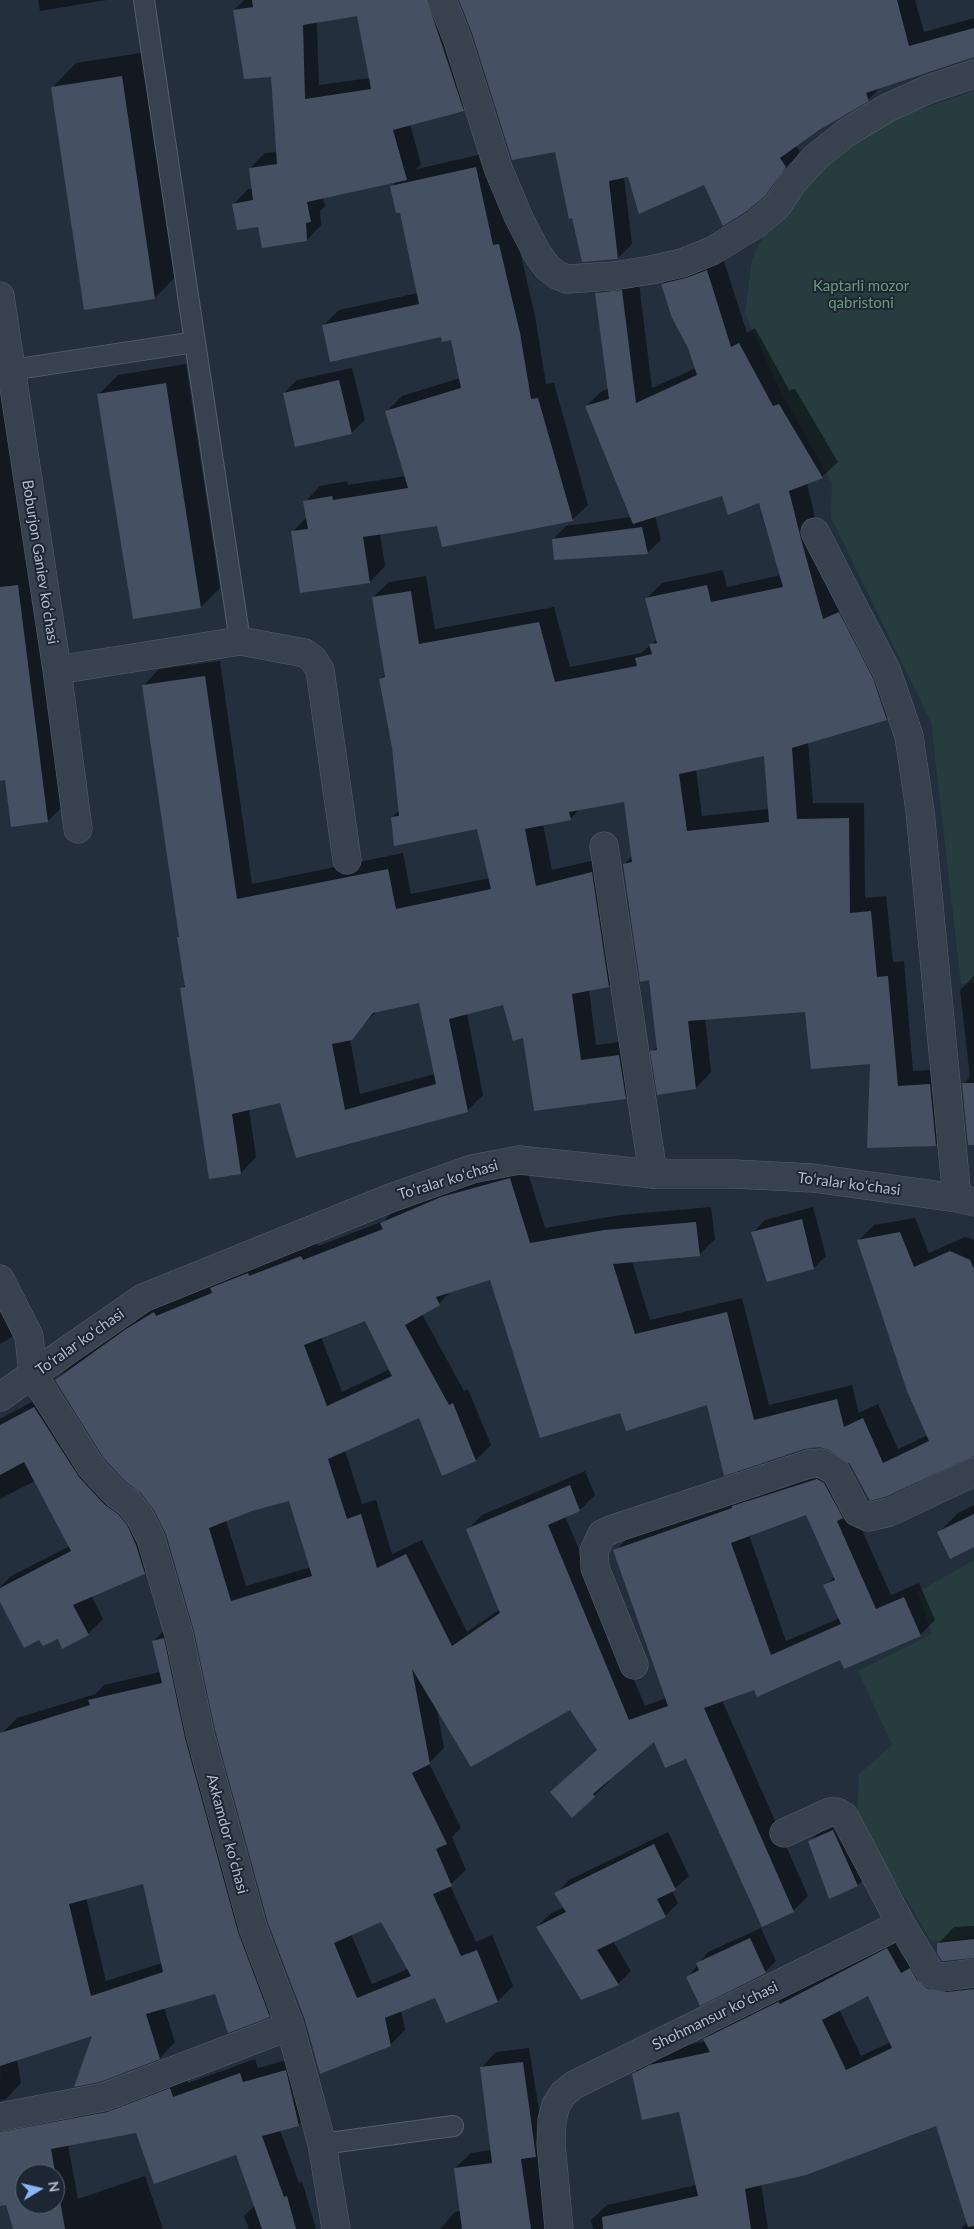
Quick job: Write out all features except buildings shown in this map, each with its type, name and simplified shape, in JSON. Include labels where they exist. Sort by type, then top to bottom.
[{"type":"street","points":[[442,0],[457,38],[498,168],[518,216],[537,254],[557,275],[567,279],[584,279],[666,267],[712,252],[756,224],[777,206],[792,182],[810,163],[846,132],[888,108],[929,89],[974,74]]},
{"type":"street","name":"Boburjon Ganiev koʻchasi","points":[[0,296],[78,830]]},
{"type":"street","points":[[816,532],[887,672],[909,736],[920,811],[966,1200]]},
{"type":"street","points":[[56,670],[240,641],[305,653],[313,659],[320,670],[347,860]]},
{"type":"street","points":[[604,846],[653,1174]]},
{"type":"street","name":"Toʻralar koʻchasi","points":[[0,1397],[143,1298],[388,1199],[472,1169],[519,1160],[653,1174],[734,1174],[813,1178],[966,1200]]},
{"type":"street","points":[[0,1279],[29,1336],[32,1375]]},
{"type":"street","name":"Axkamdor koʻchasi","points":[[32,1375],[90,1467],[116,1494],[129,1503],[140,1517],[151,1539],[179,1636],[200,1734],[253,1928],[290,2026],[322,2144],[336,2229]]},
{"type":"street","points":[[634,1665],[595,1568],[594,1551],[602,1534],[809,1464],[821,1464],[836,1472],[857,1512],[868,1517],[890,1512],[974,1472]]},
{"type":"street","points":[[784,1833],[830,1812],[837,1812],[844,1816],[901,1924],[930,1972],[944,1977],[974,1973]]},
{"type":"street","name":"Shohmansur koʻchasi","points":[[559,2229],[551,2144],[556,2105],[563,2094],[574,2085],[901,1924]]},
{"type":"street","points":[[0,2117],[104,2097],[290,2026]]},
{"type":"lane","points":[[145,1],[240,641]]},
{"type":"lane","points":[[11,370],[195,342]]},
{"type":"lane","points":[[322,2144],[453,2126]]},
{"type":"green space","name":"Kaptarli mozor qabristoni","points":[[974,91],[974,983],[961,984],[931,722],[831,518],[832,483],[780,391],[745,314],[752,259],[770,223],[827,163],[892,119]]},
{"type":"green space","points":[[974,1560],[974,1937],[932,1942],[857,1818],[859,1774],[892,1745],[858,1671],[932,1634],[918,1592]]}]
